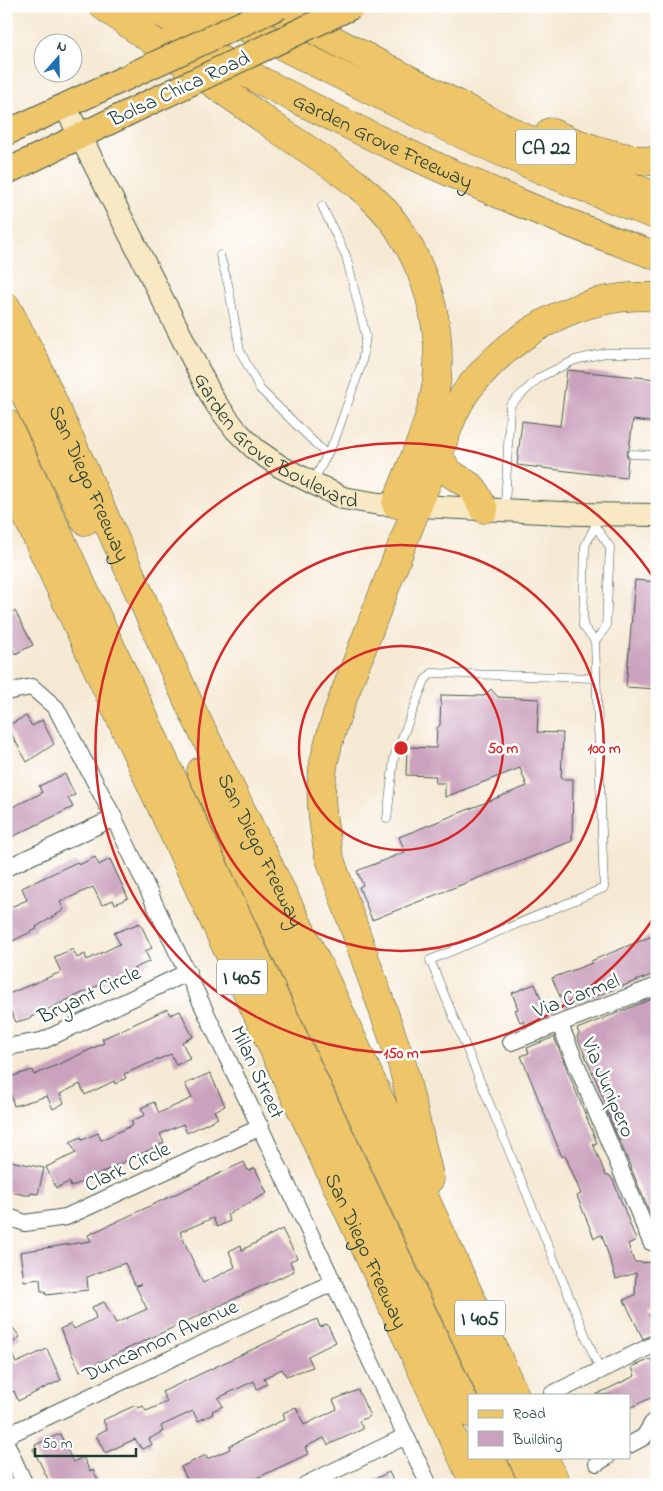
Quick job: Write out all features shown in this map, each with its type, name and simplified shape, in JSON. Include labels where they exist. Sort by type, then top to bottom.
[{"type":"highway","points":[[103,6],[357,185],[397,227],[423,276],[433,308],[438,327],[438,365],[435,394],[407,504],[333,730],[324,763],[321,789],[322,820],[329,856],[402,1064],[445,1242]]},
{"type":"highway","name":"Garden Grove Freeway","points":[[119,6],[347,125],[442,171],[538,211],[657,256]]},
{"type":"highway","points":[[148,6],[317,94],[515,188],[538,211]]},
{"type":"highway","points":[[204,6],[433,122],[535,168],[657,216]]},
{"type":"highway","name":"CA 22","points":[[269,6],[436,94],[591,170],[657,196]]},
{"type":"highway","points":[[436,94],[512,116],[572,142],[635,160],[657,162]]},
{"type":"highway","points":[[407,504],[438,456],[458,405],[471,385],[511,344],[559,315],[591,304],[620,297],[657,297]]},
{"type":"highway","name":"San Diego Freeway","points":[[6,306],[34,359],[190,708],[324,977],[516,1394]]},
{"type":"highway","points":[[6,356],[493,1394]]},
{"type":"highway","points":[[6,422],[468,1411]]},
{"type":"highway","points":[[438,456],[450,473],[473,488],[494,510]]},
{"type":"highway","name":"San Diego Freeway","points":[[6,471],[475,1485]]},
{"type":"highway","points":[[490,1458],[502,1485]]},
{"type":"highway","points":[[522,1458],[535,1485]]},
{"type":"highway","points":[[544,1458],[557,1485]]},
{"type":"main road","name":"Bolsa Chica Road","points":[[6,133],[280,6]]},
{"type":"main road","name":"Bolsa Chica Road","points":[[6,172],[140,106],[353,6]]},
{"type":"main road","name":"Garden Grove Boulevard","points":[[65,106],[214,401],[236,430],[256,450],[280,467],[343,498],[379,504],[494,510],[595,520],[657,515]]},
{"type":"street","name":"Milan Street","points":[[6,692],[32,687],[56,708],[114,818],[188,972],[332,1283],[429,1485]]},
{"type":"street","points":[[6,868],[114,818]]},
{"type":"street","name":"Bryant Circle","points":[[6,1047],[42,1040],[188,972]]},
{"type":"street","name":"Via Carmel","points":[[511,1042],[560,1025],[657,986]]},
{"type":"street","name":"Via Junipero","points":[[560,1025],[651,1242],[657,1243]]},
{"type":"street","name":"Clark Circle","points":[[6,1216],[25,1223],[66,1217],[261,1127]]},
{"type":"street","name":"Duncannon Avenue","points":[[6,1436],[332,1283]]},
{"type":"street","points":[[552,1394],[657,1343]]},
{"type":"street","points":[[630,1444],[644,1437],[657,1419]]},
{"type":"street","points":[[305,1485],[406,1436]]},
{"type":"street","points":[[6,1443],[25,1485]]},
{"type":"lane","points":[[312,484],[335,439],[362,363],[366,336],[346,256],[322,206]]},
{"type":"lane","points":[[220,255],[228,284],[240,351],[260,389],[327,455]]},
{"type":"lane","points":[[494,510],[508,447],[510,405],[540,377],[575,360],[605,353],[657,353]]},
{"type":"lane","points":[[508,447],[517,447]]},
{"type":"lane","points":[[632,454],[657,455]]},
{"type":"lane","points":[[595,520],[610,547],[606,627],[595,641]]},
{"type":"lane","points":[[595,520],[585,546],[584,626],[595,641],[604,888],[430,960],[596,1361]]},
{"type":"lane","points":[[387,820],[394,758],[425,680],[432,673],[596,678]]},
{"type":"building","points":[[567,370],[657,379],[657,423],[633,420],[629,449],[626,453],[628,458],[626,478],[517,465],[522,421],[560,426]]},
{"type":"building","points":[[635,580],[657,582],[657,689],[626,687]]},
{"type":"building","points":[[15,611],[33,645],[15,654],[12,647],[6,650],[6,615]]},
{"type":"building","points":[[491,689],[498,697],[539,699],[537,732],[563,733],[561,779],[573,779],[572,841],[372,920],[359,887],[363,885],[357,871],[405,852],[399,837],[527,786],[520,768],[445,797],[445,783],[435,783],[436,776],[406,775],[407,747],[436,748],[437,728],[440,725],[441,695],[484,696]]},
{"type":"building","points":[[26,716],[32,726],[42,720],[54,744],[27,762],[7,726]]},
{"type":"building","points":[[65,774],[75,795],[68,798],[73,807],[6,840],[6,810],[42,793],[39,786]]},
{"type":"building","points":[[95,857],[99,865],[110,859],[128,898],[115,904],[113,900],[102,905],[93,887],[60,902],[64,910],[36,927],[37,929],[6,944],[6,909],[27,900],[22,888],[77,862],[79,865]]},
{"type":"building","points":[[140,923],[152,948],[145,951],[150,961],[27,1019],[16,1022],[6,1002],[6,995],[61,972],[54,957],[73,949],[77,958],[85,954],[87,960],[120,944],[114,933]]},
{"type":"building","points":[[657,934],[657,973],[565,1008],[552,978],[592,963],[591,961]]},
{"type":"building","points":[[535,984],[548,1016],[525,1026],[523,1021],[520,1022],[515,1010],[518,1009],[512,993]]},
{"type":"building","points":[[657,997],[657,1230],[607,1111],[609,1110],[577,1037],[579,1033],[577,1029]]},
{"type":"building","points":[[167,1009],[170,1015],[180,1011],[193,1037],[182,1042],[190,1059],[176,1065],[171,1054],[124,1074],[126,1078],[115,1084],[114,1081],[85,1095],[80,1084],[60,1094],[64,1103],[53,1109],[47,1096],[14,1106],[6,1078],[33,1070],[34,1075],[104,1043],[102,1039]]},
{"type":"building","points":[[554,1037],[597,1143],[593,1144],[606,1176],[609,1175],[613,1180],[636,1240],[628,1244],[634,1262],[657,1263],[657,1314],[649,1314],[657,1332],[643,1339],[624,1300],[635,1295],[636,1273],[616,1279],[602,1235],[594,1238],[577,1196],[581,1194],[565,1155],[562,1157],[521,1056],[529,1053],[527,1048]]},
{"type":"building","points":[[210,1073],[225,1106],[214,1111],[218,1118],[187,1133],[183,1124],[160,1134],[164,1143],[71,1187],[69,1182],[56,1188],[46,1167],[76,1153],[70,1142],[81,1137],[82,1140],[98,1133],[101,1140],[133,1125],[131,1121],[145,1115],[141,1108],[154,1102],[159,1113],[192,1098],[185,1084]]},
{"type":"building","points":[[6,1160],[44,1168],[38,1194],[31,1193],[30,1195],[25,1195],[6,1191]]},
{"type":"building","points":[[244,1162],[248,1171],[255,1168],[267,1193],[227,1215],[230,1221],[217,1227],[213,1218],[180,1232],[203,1283],[235,1267],[229,1251],[241,1245],[242,1250],[282,1229],[297,1258],[290,1261],[294,1271],[80,1371],[60,1329],[71,1324],[74,1329],[96,1318],[92,1307],[104,1302],[116,1323],[147,1309],[136,1287],[141,1284],[135,1285],[125,1263],[87,1277],[88,1290],[46,1295],[45,1291],[41,1291],[40,1279],[24,1281],[20,1252],[91,1241],[88,1235]]},
{"type":"building","points":[[6,1319],[20,1337],[8,1346],[16,1363],[47,1349],[61,1380],[18,1401],[14,1391],[6,1395]]},
{"type":"building","points":[[317,1319],[320,1327],[327,1324],[336,1342],[308,1356],[313,1367],[286,1376],[282,1369],[264,1378],[267,1384],[257,1389],[254,1381],[218,1398],[223,1406],[212,1411],[213,1414],[198,1421],[193,1411],[161,1426],[163,1431],[149,1439],[152,1445],[142,1449],[135,1439],[105,1453],[96,1435],[107,1429],[103,1420],[136,1405],[138,1408],[143,1406],[146,1411],[167,1402],[162,1392]]},
{"type":"building","points":[[651,1359],[653,1363],[657,1361],[657,1395],[630,1408],[630,1394],[597,1394],[635,1376],[632,1367]]},
{"type":"building","points":[[358,1390],[370,1416],[359,1421],[363,1429],[328,1445],[324,1438],[305,1447],[308,1454],[242,1485],[237,1485],[233,1477],[214,1485],[190,1485],[181,1467],[206,1455],[207,1459],[230,1449],[229,1446],[285,1419],[283,1413],[296,1407],[304,1425],[337,1409],[333,1400]]},
{"type":"building","points":[[60,1434],[73,1462],[83,1457],[90,1471],[93,1470],[98,1480],[88,1485],[51,1485],[33,1449],[36,1448],[35,1445]]},
{"type":"building","points":[[389,1472],[395,1485],[363,1485]]}]
